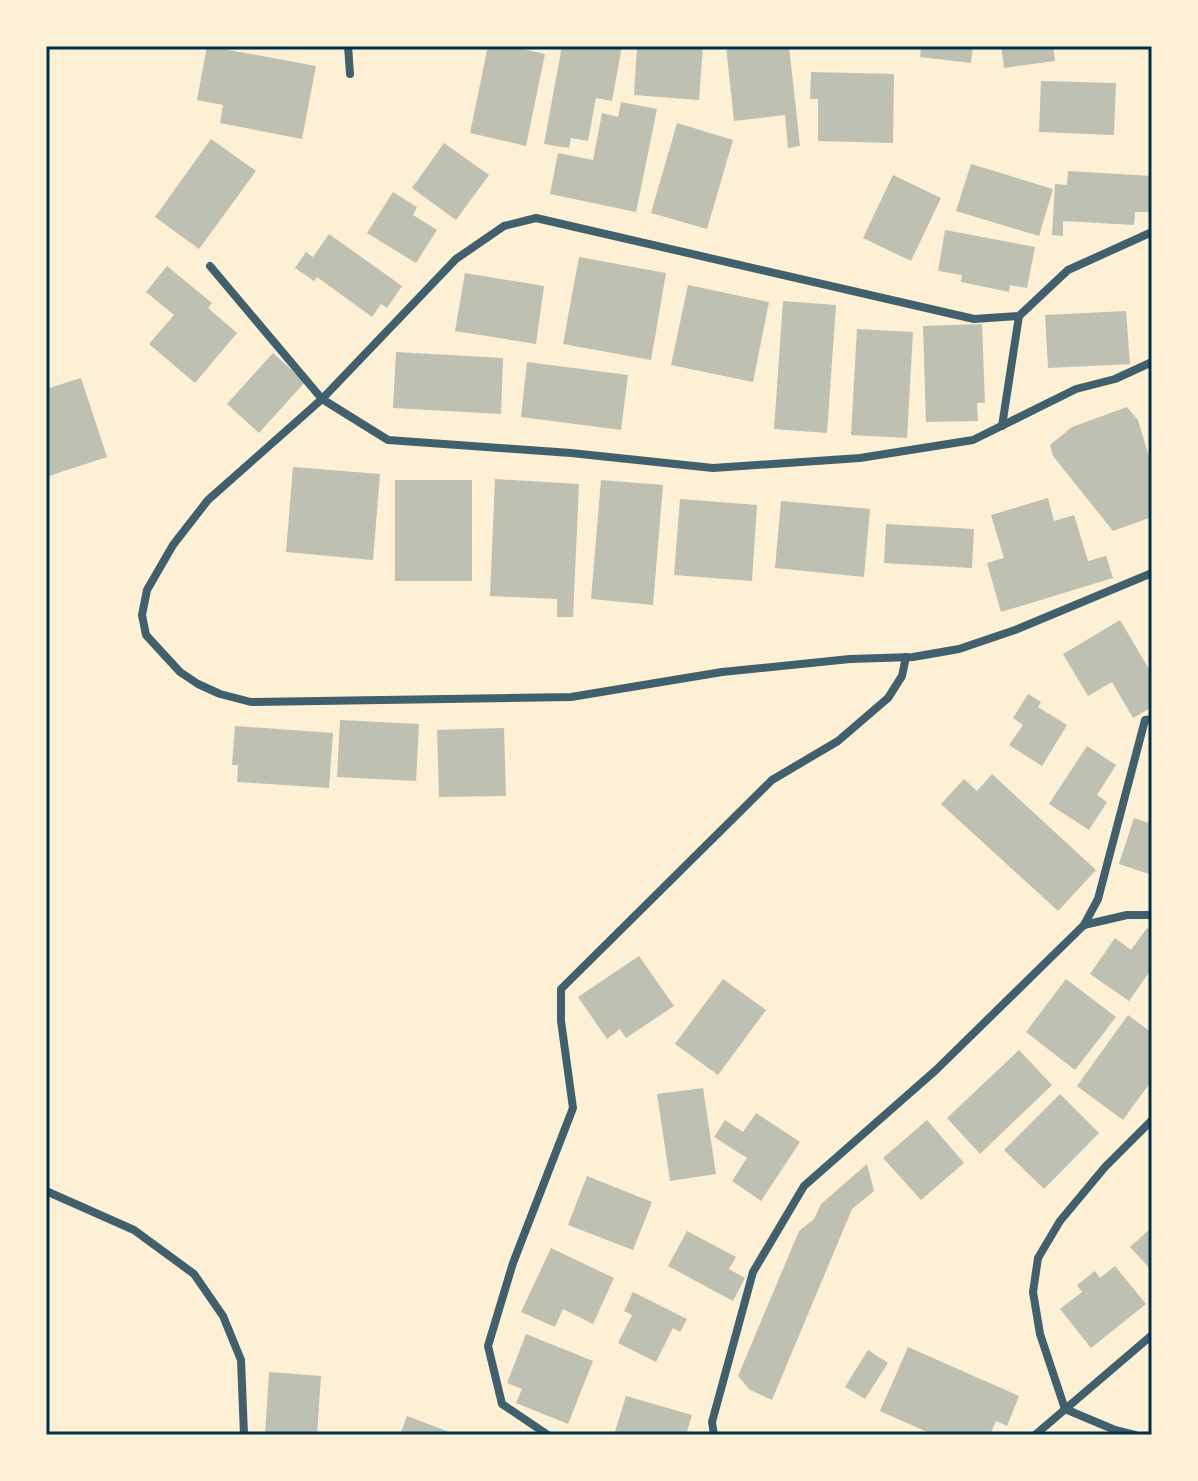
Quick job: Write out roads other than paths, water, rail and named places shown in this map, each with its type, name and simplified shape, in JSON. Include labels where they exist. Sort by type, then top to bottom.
[{"type":"street","points":[[348,46],[350,74]]},
{"type":"street","points":[[1019,316],[974,319],[536,218],[504,226],[456,259],[322,399],[208,500],[173,545],[147,590],[142,615],[146,635],[180,672],[220,694],[251,702],[571,697],[722,672],[850,659],[906,657],[959,649],[1015,630],[1152,573]]},
{"type":"street","points":[[1002,426],[1019,316],[1068,270],[1152,232]]},
{"type":"street","points":[[210,266],[322,399],[388,440],[571,453],[713,468],[860,458],[973,440],[1076,389],[1115,379],[1152,362]]},
{"type":"street","points":[[548,1435],[502,1404],[488,1346],[513,1263],[573,1108],[561,1021],[561,989],[772,780],[838,741],[888,698],[902,676],[906,657]]},
{"type":"street","points":[[714,1435],[712,1422],[753,1272],[804,1186],[936,1070],[1084,925],[1098,899],[1145,720],[1152,719]]},
{"type":"street","points":[[1084,925],[1127,915],[1152,915]]},
{"type":"street","points":[[1135,1435],[1065,1409],[1040,1334],[1033,1292],[1038,1258],[1060,1221],[1105,1167],[1152,1120]]},
{"type":"street","points":[[46,1191],[134,1230],[194,1274],[223,1316],[241,1360],[244,1435]]},
{"type":"street","points":[[1035,1435],[1152,1335]]}]
